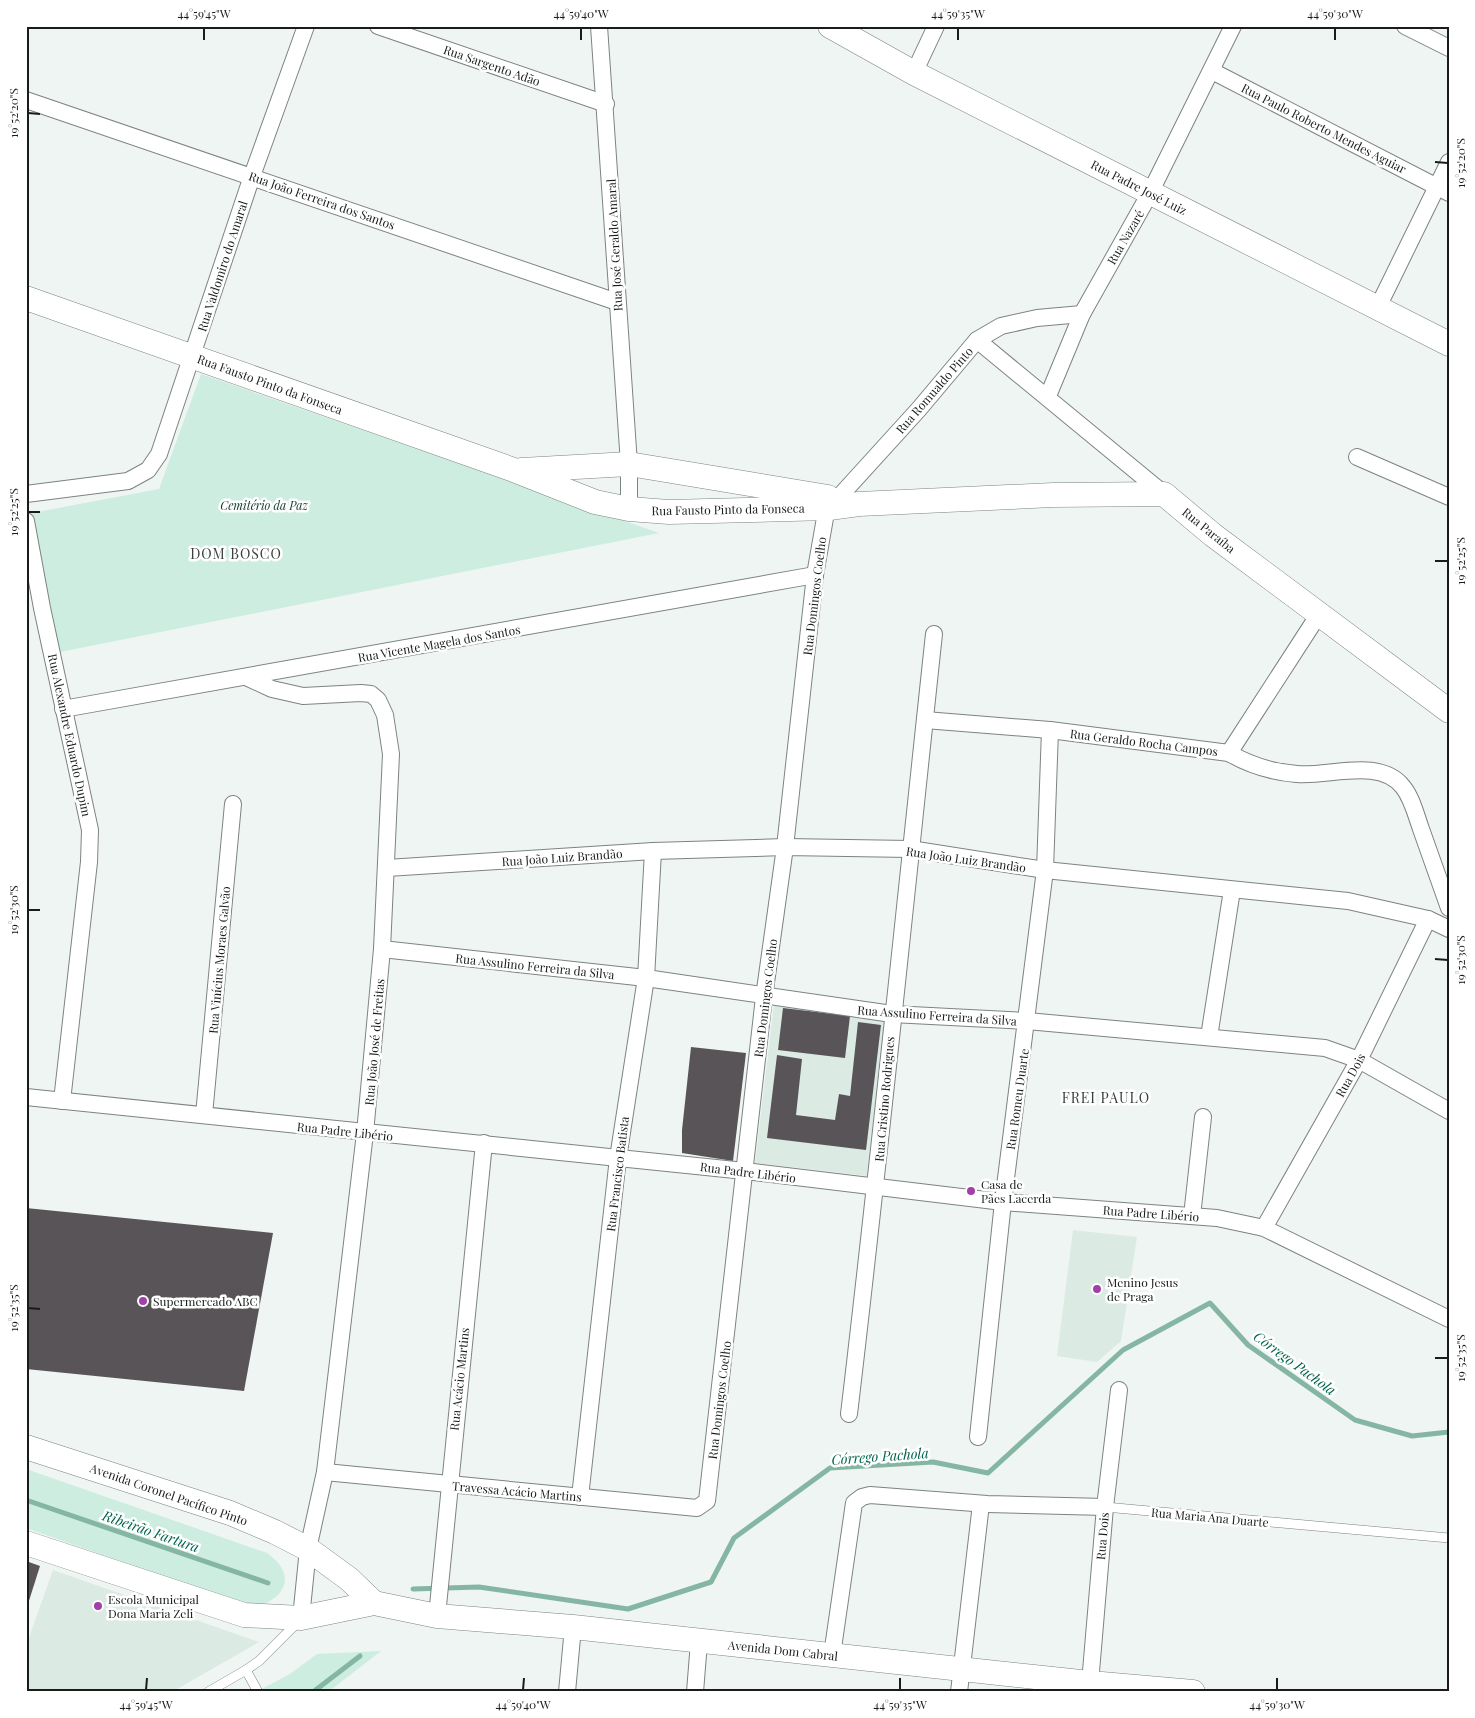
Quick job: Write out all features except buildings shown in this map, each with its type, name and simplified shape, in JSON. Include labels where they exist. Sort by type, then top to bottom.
[{"type":"street","name":"Rua Valdomiro do Amaral","points":[[26,494],[128,481],[148,470],[158,454],[193,356],[252,176],[306,26]]},
{"type":"street","name":"Rua Sargento Adão","points":[[378,26],[606,104]]},
{"type":"street","name":"Rua José Geraldo Amaral","points":[[599,26],[606,104],[628,464],[629,509]]},
{"type":"street","name":"Rua Padre José Luiz","points":[[830,26],[914,74],[1449,344]]},
{"type":"street","points":[[914,74],[936,26]]},
{"type":"street","name":"Rua Nazaré","points":[[1048,396],[1082,314],[1150,193],[1233,26]]},
{"type":"street","points":[[1404,26],[1449,48]]},
{"type":"street","name":"Rua Paulo Roberto Mendes Aguiar","points":[[1212,71],[1442,189]]},
{"type":"street","name":"Rua João Ferreira dos Santos","points":[[26,100],[617,302]]},
{"type":"street","points":[[1378,307],[1442,189],[1449,162]]},
{"type":"street","name":"Rua Fausto Pinto da Fonseca","points":[[26,298],[514,470],[595,502],[629,509],[669,512],[1053,494],[1164,494]]},
{"type":"street","name":"Rua Romualdo Pinto","points":[[842,504],[977,340],[1000,326],[1037,318],[1082,314]]},
{"type":"street","name":"Rua Paraíba","points":[[977,340],[1048,396],[1213,535],[1449,711]]},
{"type":"street","points":[[1357,457],[1449,497]]},
{"type":"street","name":"Rua Fausto Pinto da Fonseca","points":[[514,470],[628,464],[734,482],[842,504]]},
{"type":"street","points":[[733,510],[734,482]]},
{"type":"street","name":"Rua Domingos Coelho","points":[[707,1501],[746,1171],[764,997],[785,847],[815,575],[825,518],[842,504]]},
{"type":"street","name":"Rua Alexandre Eduardo Dupim","points":[[26,521],[34,605],[63,709],[90,830],[88,872],[62,1101]]},
{"type":"street","name":"Rua Vicente Magela dos Santos","points":[[63,709],[246,678],[815,575]]},
{"type":"street","points":[[1229,753],[1319,614]]},
{"type":"street","name":"Rua Cristino Rodrigues","points":[[849,1414],[876,1188],[892,1014],[934,634]]},
{"type":"street","name":"Rua João José de Freitas","points":[[246,678],[286,693],[303,696],[371,694],[378,700],[385,715],[391,754],[382,949],[365,1134],[325,1472],[308,1549],[301,1618]]},
{"type":"street","name":"Rua Geraldo Rocha Campos","points":[[925,720],[1050,730],[1229,753],[1246,763],[1268,771],[1300,774],[1371,771],[1388,774],[1403,786],[1412,804],[1449,908]]},
{"type":"street","name":"Rua Romeu Duarte","points":[[978,1437],[1003,1202],[1045,870],[1050,730]]},
{"type":"street","name":"Rua Vinícius Moraes Galvão","points":[[204,1115],[234,804]]},
{"type":"street","name":"Rua João Luiz Brandão","points":[[387,868],[653,852],[785,847],[910,849],[1045,870],[1348,901],[1428,919],[1449,929]]},
{"type":"street","name":"Rua Francisco Batista","points":[[580,1497],[618,1158],[646,978],[653,852]]},
{"type":"street","points":[[1209,1037],[1232,890]]},
{"type":"street","name":"Rua Dois","points":[[1264,1228],[1359,1060],[1428,919]]},
{"type":"street","name":"Rua Assulino Ferreira da Silva","points":[[382,949],[646,978],[764,997],[892,1014],[1027,1021],[1325,1048],[1359,1060],[1449,1111]]},
{"type":"street","name":"Rua Padre Libério","points":[[26,1097],[365,1134],[484,1143],[746,1171],[1003,1202],[1217,1218],[1264,1228],[1449,1319]]},
{"type":"street","points":[[1192,1216],[1203,1117]]},
{"type":"street","name":"Rua Acácio Martins","points":[[437,1608],[484,1143]]},
{"type":"street","name":"Rua Dois","points":[[1090,1683],[1105,1507],[1119,1390]]},
{"type":"street","name":"Avenida Coronel Pacífico Pinto","points":[[26,1447],[230,1513],[275,1532],[308,1549],[349,1579],[374,1603]]},
{"type":"street","name":"Travessa Acácio Martins","points":[[325,1472],[697,1508],[707,1501]]},
{"type":"street","name":"Rua Maria Ana Duarte","points":[[832,1656],[854,1503],[862,1497],[870,1495],[980,1504],[1105,1507]]},
{"type":"street","points":[[961,1681],[980,1504]]},
{"type":"street","points":[[26,1543],[244,1615],[301,1618],[374,1603]]},
{"type":"street","name":"Avenida Dom Cabral","points":[[374,1603],[437,1608],[573,1628],[832,1656],[961,1681],[1090,1683],[1193,1692]]},
{"type":"street","points":[[567,1692],[573,1628]]},
{"type":"street","points":[[694,1692],[699,1642]]},
{"type":"lane","name":"Rua Maria Ana Duarte","points":[[1105,1507],[1444,1538]]},
{"type":"lane","points":[[208,1692],[259,1661],[301,1618]]},
{"type":"lane","points":[[246,1670],[258,1692]]},
{"type":"shaded area","points":[[774,1004],[885,1017],[867,1176],[755,1163]]},
{"type":"shaded area","name":"Menino Jesus de Praga","points":[[1073,1230],[1137,1237],[1121,1341],[1097,1362],[1057,1356]]},
{"type":"shaded area","name":"Escola Municipal Dona Maria Zeli","points":[[53,1570],[259,1642],[172,1692],[26,1692],[26,1646]]},
{"type":"green space","name":"Cemitério da Paz","points":[[201,374],[659,533],[55,653],[32,513],[159,489]]},
{"type":"green space","points":[[26,1469],[267,1553],[278,1563],[284,1572],[285,1580],[283,1587],[280,1593],[267,1603],[251,1607],[26,1528]]},
{"type":"green space","points":[[381,1651],[328,1692],[256,1692],[290,1674],[317,1654]]},
{"type":"waterway","name":"Córrego Pachola","points":[[413,1589],[479,1587],[628,1609],[711,1582],[734,1538],[830,1468],[933,1462],[988,1473],[1123,1350],[1210,1303],[1248,1345],[1355,1420],[1412,1436],[1449,1432]]},
{"type":"waterway","name":"Ribeirão Fartura","points":[[26,1500],[268,1583]]},
{"type":"waterway","name":"Córrego Pachola","points":[[313,1692],[360,1656]]},
{"type":"place","name":"Casa de Pães Lacerda","points":[[971,1191]]},
{"type":"place","name":"Menino Jesus de Praga","points":[[1097,1289]]},
{"type":"place","name":"Supermercado ABC","points":[[143,1301]]},
{"type":"place","name":"Escola Municipal Dona Maria Zeli","points":[[98,1606]]},
{"type":"district","name":"DOM BOSCO","points":[[236,553]]},
{"type":"district","name":"FREI PAULO","points":[[1106,1097]]}]
